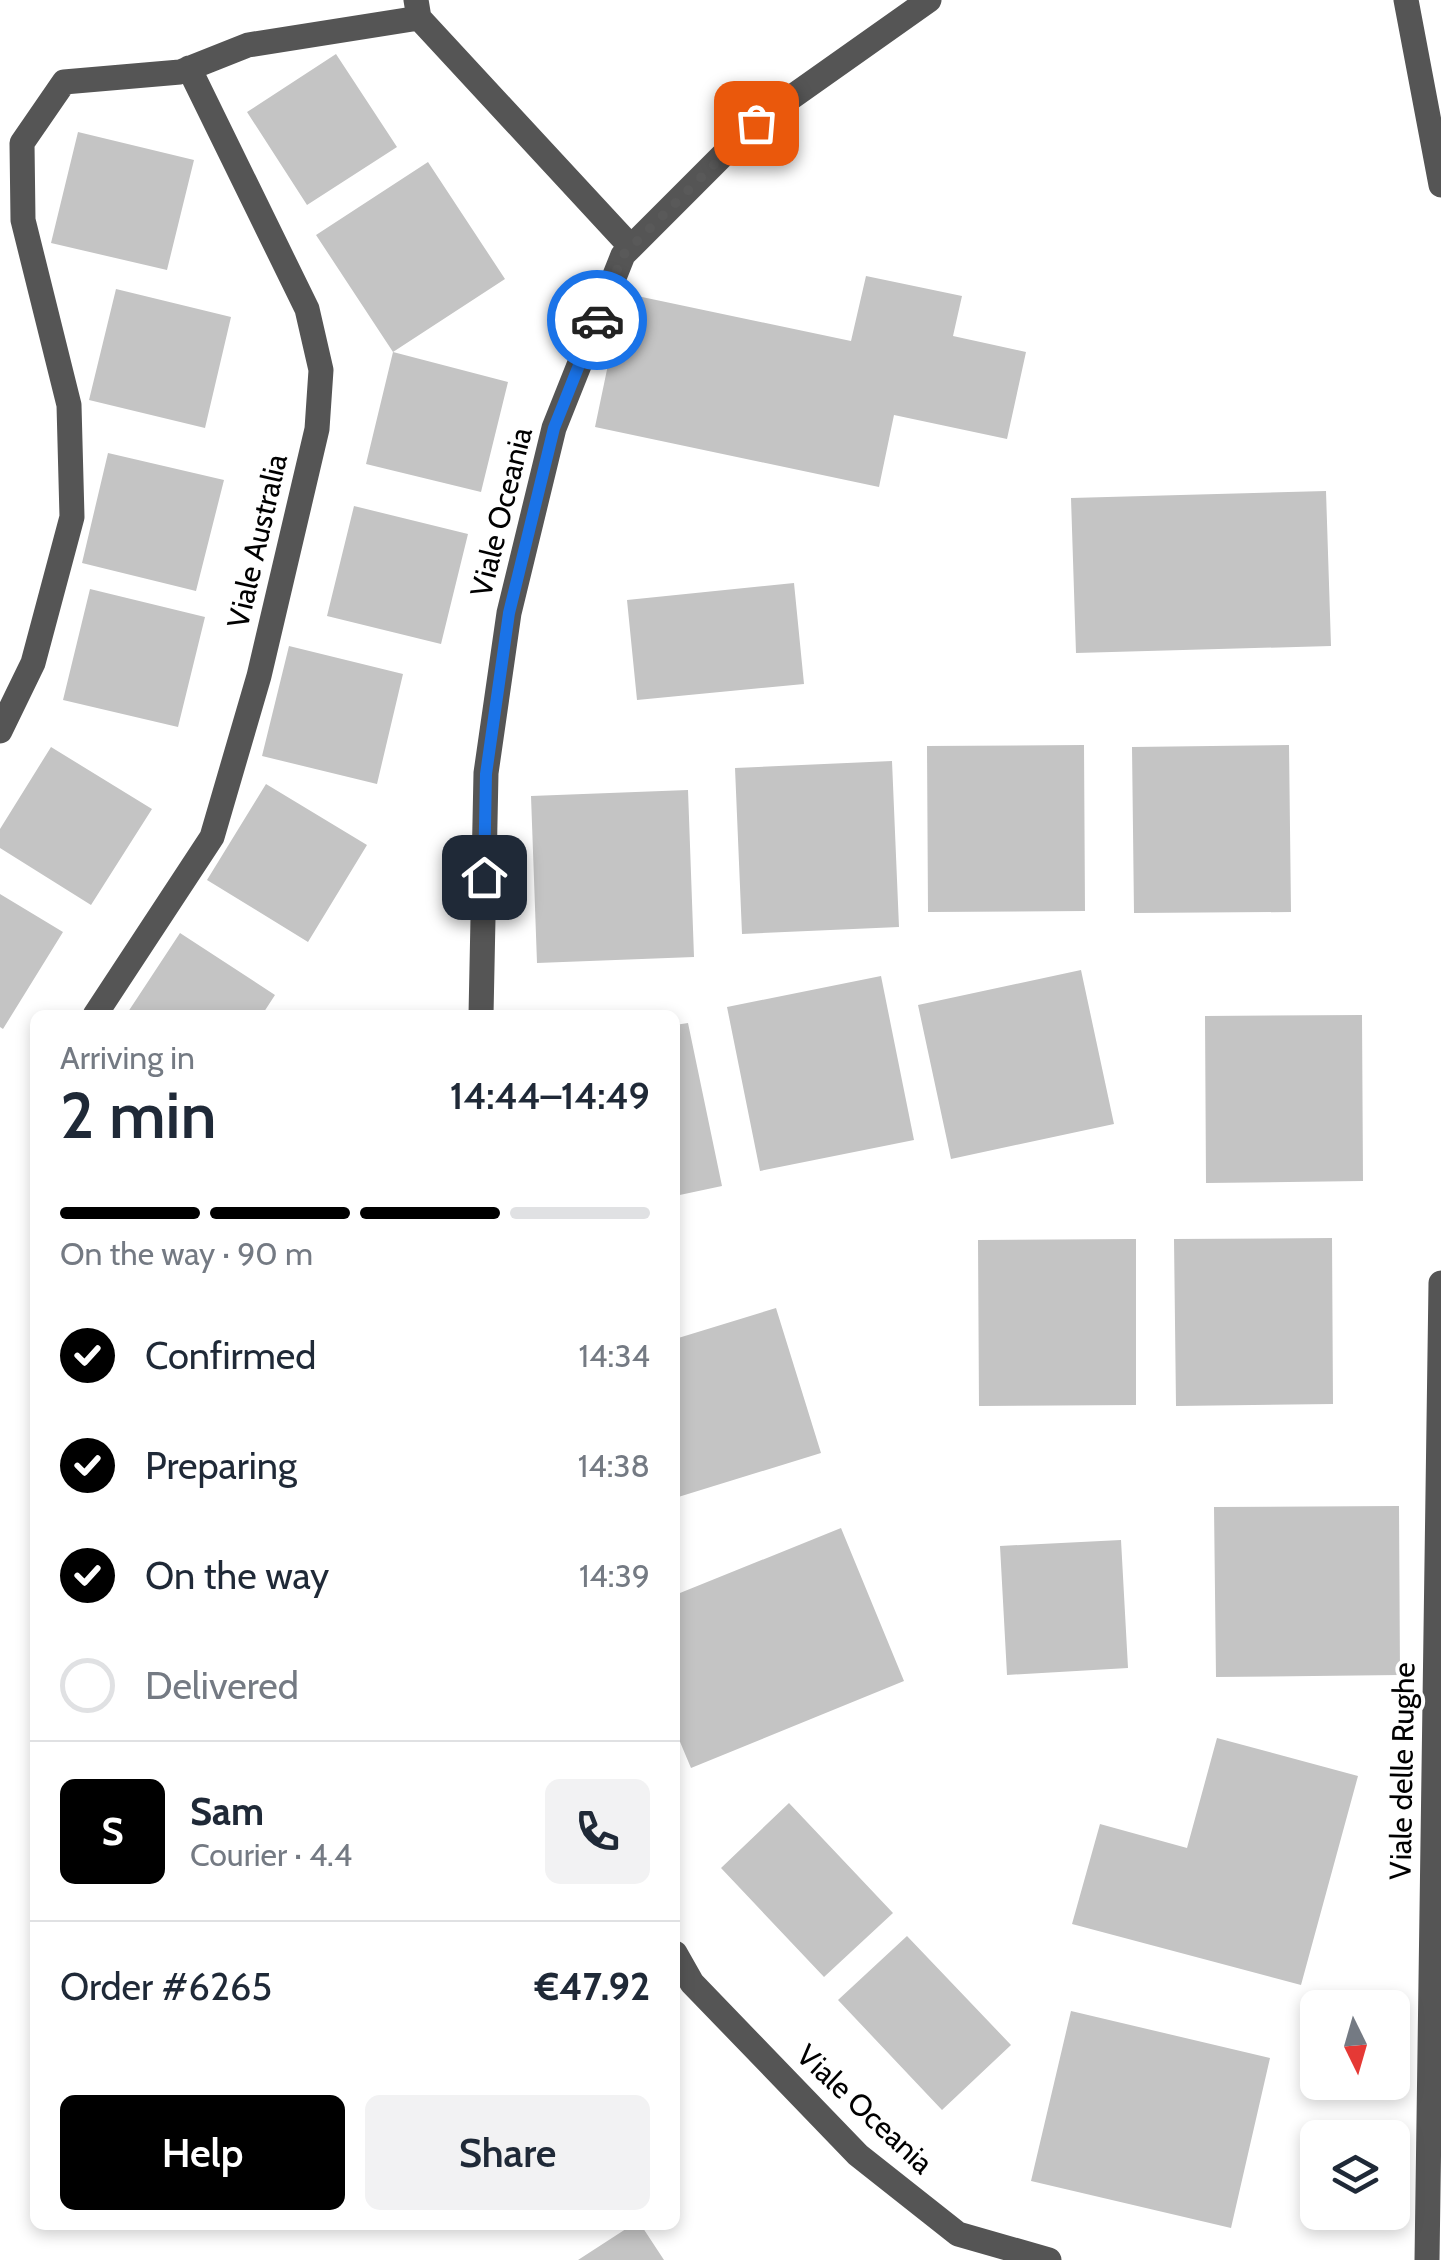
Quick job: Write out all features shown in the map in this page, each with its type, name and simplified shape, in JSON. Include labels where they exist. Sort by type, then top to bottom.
[{"type":"street","name":"Viale Oceania","points":[[480,1010],[486,774],[509,613],[554,428],[623,255],[756,123],[928,0]]},
{"type":"street","points":[[1406,0],[1441,185]]},
{"type":"street","points":[[0,731],[33,663],[72,517],[69,405],[23,220],[22,143],[64,82],[189,68],[248,45],[417,9],[631,247]]},
{"type":"street","name":"Viale Australia","points":[[98,1010],[212,837],[259,676],[317,429],[321,370],[307,310],[189,68]]},
{"type":"street","name":"Viale delle Rughe","points":[[1427,2260],[1435,2138],[1441,1282]]},
{"type":"street","name":"Viale Oceania","points":[[680,1962],[692,1983],[858,2155],[958,2234],[1049,2260]]},
{"type":"building","points":[[336,54],[397,147],[307,205],[247,112]]},
{"type":"building","points":[[78,132],[194,160],[167,270],[51,243]]},
{"type":"building","points":[[428,162],[505,279],[393,352],[316,235]]},
{"type":"building","points":[[866,276],[962,296],[953,336],[1026,352],[1007,439],[894,415],[879,487],[595,427],[623,293],[851,341]]},
{"type":"building","points":[[116,289],[231,317],[205,428],[89,400]]},
{"type":"building","points":[[393,352],[508,382],[481,492],[366,464]]},
{"type":"building","points":[[108,453],[224,480],[196,591],[82,563]]},
{"type":"building","points":[[1326,491],[1331,646],[1076,653],[1071,498]]},
{"type":"building","points":[[354,506],[468,534],[441,644],[327,616]]},
{"type":"building","points":[[794,583],[804,684],[637,700],[627,600]]},
{"type":"building","points":[[90,589],[205,617],[178,727],[63,700]]},
{"type":"building","points":[[289,646],[403,674],[377,784],[262,756]]},
{"type":"building","points":[[1084,745],[1085,911],[928,912],[927,746]]},
{"type":"building","points":[[1289,745],[1291,912],[1134,913],[1132,747]]},
{"type":"building","points":[[51,747],[152,809],[91,905],[0,848],[0,829]]},
{"type":"building","points":[[892,761],[899,927],[742,934],[735,768]]},
{"type":"building","points":[[266,784],[367,845],[308,942],[207,880]]},
{"type":"building","points":[[688,790],[694,957],[537,963],[531,796]]},
{"type":"building","points":[[0,894],[63,932],[3,1029],[0,1027]]},
{"type":"building","points":[[180,933],[275,995],[265,1010],[129,1010]]},
{"type":"building","points":[[1081,970],[1114,1124],[951,1159],[918,1005]]},
{"type":"building","points":[[881,976],[914,1140],[760,1171],[727,1007]]},
{"type":"building","points":[[1362,1015],[1363,1181],[1206,1183],[1205,1016]]},
{"type":"building","points":[[688,1023],[722,1186],[680,1195],[680,1024]]},
{"type":"building","points":[[1332,1238],[1333,1404],[1176,1406],[1174,1239]]},
{"type":"building","points":[[1136,1239],[1136,1405],[979,1406],[978,1240]]},
{"type":"building","points":[[776,1308],[821,1453],[680,1496],[680,1337]]},
{"type":"building","points":[[1399,1506],[1400,1675],[1216,1677],[1214,1507]]},
{"type":"building","points":[[841,1528],[904,1681],[691,1768],[680,1742],[680,1593]]},
{"type":"building","points":[[1121,1540],[1128,1668],[1007,1675],[1000,1546]]},
{"type":"building","points":[[1217,1738],[1358,1776],[1301,1985],[1072,1924],[1100,1824],[1187,1848]]},
{"type":"building","points":[[789,1803],[893,1913],[824,1977],[721,1868]]},
{"type":"building","points":[[907,1936],[1011,2045],[942,2110],[838,2000]]},
{"type":"building","points":[[1071,2011],[1270,2058],[1231,2228],[1031,2181]]},
{"type":"building","points":[[624,2230],[644,2230],[664,2260],[578,2260]]},
{"type":"way so far","points":[[597,320],[623,255],[756,123]]},
{"type":"route","points":[[484,877],[486,774],[509,613],[554,428],[597,320]]}]
